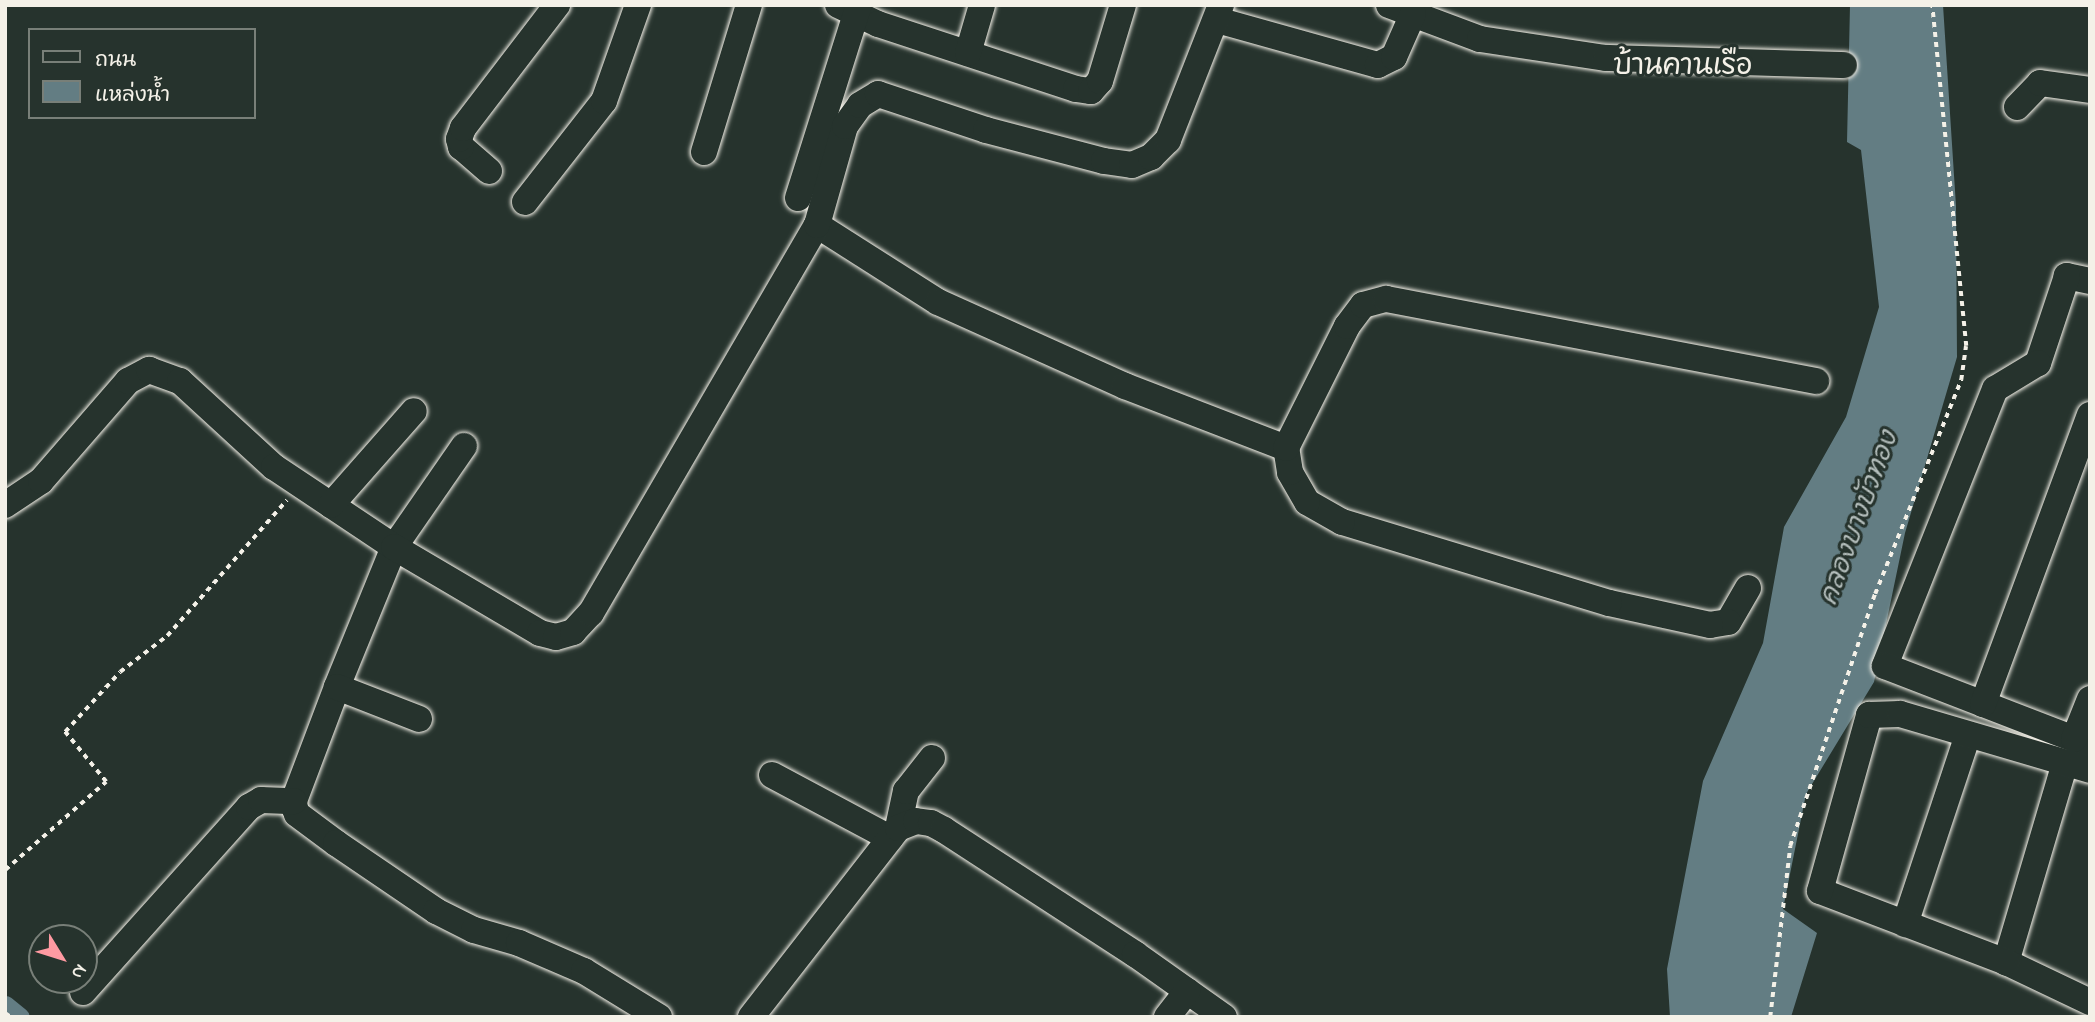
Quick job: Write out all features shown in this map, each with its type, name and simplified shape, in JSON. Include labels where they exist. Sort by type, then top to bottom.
[{"type":"street","points":[[489,171],[461,147],[459,139],[463,128],[557,5]]},
{"type":"street","points":[[526,202],[604,101],[638,5]]},
{"type":"street","points":[[704,152],[749,5]]},
{"type":"street","points":[[968,53],[982,5]]},
{"type":"street","points":[[798,198],[851,8],[968,53],[1076,89],[1091,91],[1100,81],[1123,5]]},
{"type":"street","points":[[5,505],[41,481],[128,381],[149,370],[180,381],[274,467],[394,547],[540,633],[556,637],[573,632],[598,601],[817,225],[845,125],[860,105],[878,94],[986,130],[1104,161],[1132,165],[1151,157],[1168,140],[1219,13],[1378,65],[1394,57],[1401,10],[1480,39],[1606,58],[1844,65]]},
{"type":"street","points":[[2017,107],[2040,83],[2090,90]]},
{"type":"street","points":[[817,225],[938,302],[1125,386],[1286,448]]},
{"type":"street","points":[[2080,754],[1983,704],[1885,666],[1995,389],[2038,363],[2067,276],[2090,281]]},
{"type":"street","points":[[1748,587],[1728,622],[1710,625],[1609,603],[1342,522],[1307,502],[1290,472],[1286,448],[1347,326],[1363,305],[1386,299],[1816,381]]},
{"type":"street","points":[[331,505],[414,411]]},
{"type":"street","points":[[1983,704],[2090,415]]},
{"type":"street","points":[[464,446],[394,547],[294,801],[297,814],[436,911],[474,930],[519,943],[584,971],[659,1017]]},
{"type":"street","points":[[337,687],[419,719]]},
{"type":"street","points":[[2006,962],[2080,754],[2090,699]]},
{"type":"street","points":[[2080,754],[1968,735],[1900,715],[1869,715],[1820,891],[2006,962],[2090,1002]]},
{"type":"street","points":[[1906,924],[1968,735]]},
{"type":"street","points":[[751,1017],[894,833],[906,792],[932,758]]},
{"type":"street","points":[[772,775],[894,833]]},
{"type":"street","points":[[98,975],[249,807],[261,800],[294,801]]},
{"type":"street","points":[[894,833],[916,821],[931,823],[944,830],[1135,954],[1224,1017]]},
{"type":"street","points":[[1167,1017],[1186,991]]},
{"type":"path","points":[[1770,1017],[1790,846],[1875,594],[1961,380],[1965,358],[1961,280],[1932,5]]},
{"type":"path","points":[[5,870],[106,782],[65,733],[120,672],[167,636],[300,485]]},
{"type":"path","points":[[5,1013],[10,1017]]},
{"type":"water","name":"คลองบางบัวทอง","points":[[1850,5],[1943,5],[1956,206],[1957,357],[1905,533],[1874,682],[1806,794],[1783,909],[1817,933],[1791,1017],[1670,1017],[1667,969],[1703,781],[1763,643],[1784,527],[1846,417],[1879,307],[1861,150],[1847,142]]},
{"type":"waterway","points":[[5,1005],[20,1017]]},
{"type":"district","name":"บ้านคานเรือ","points":[[1683,68]]}]
